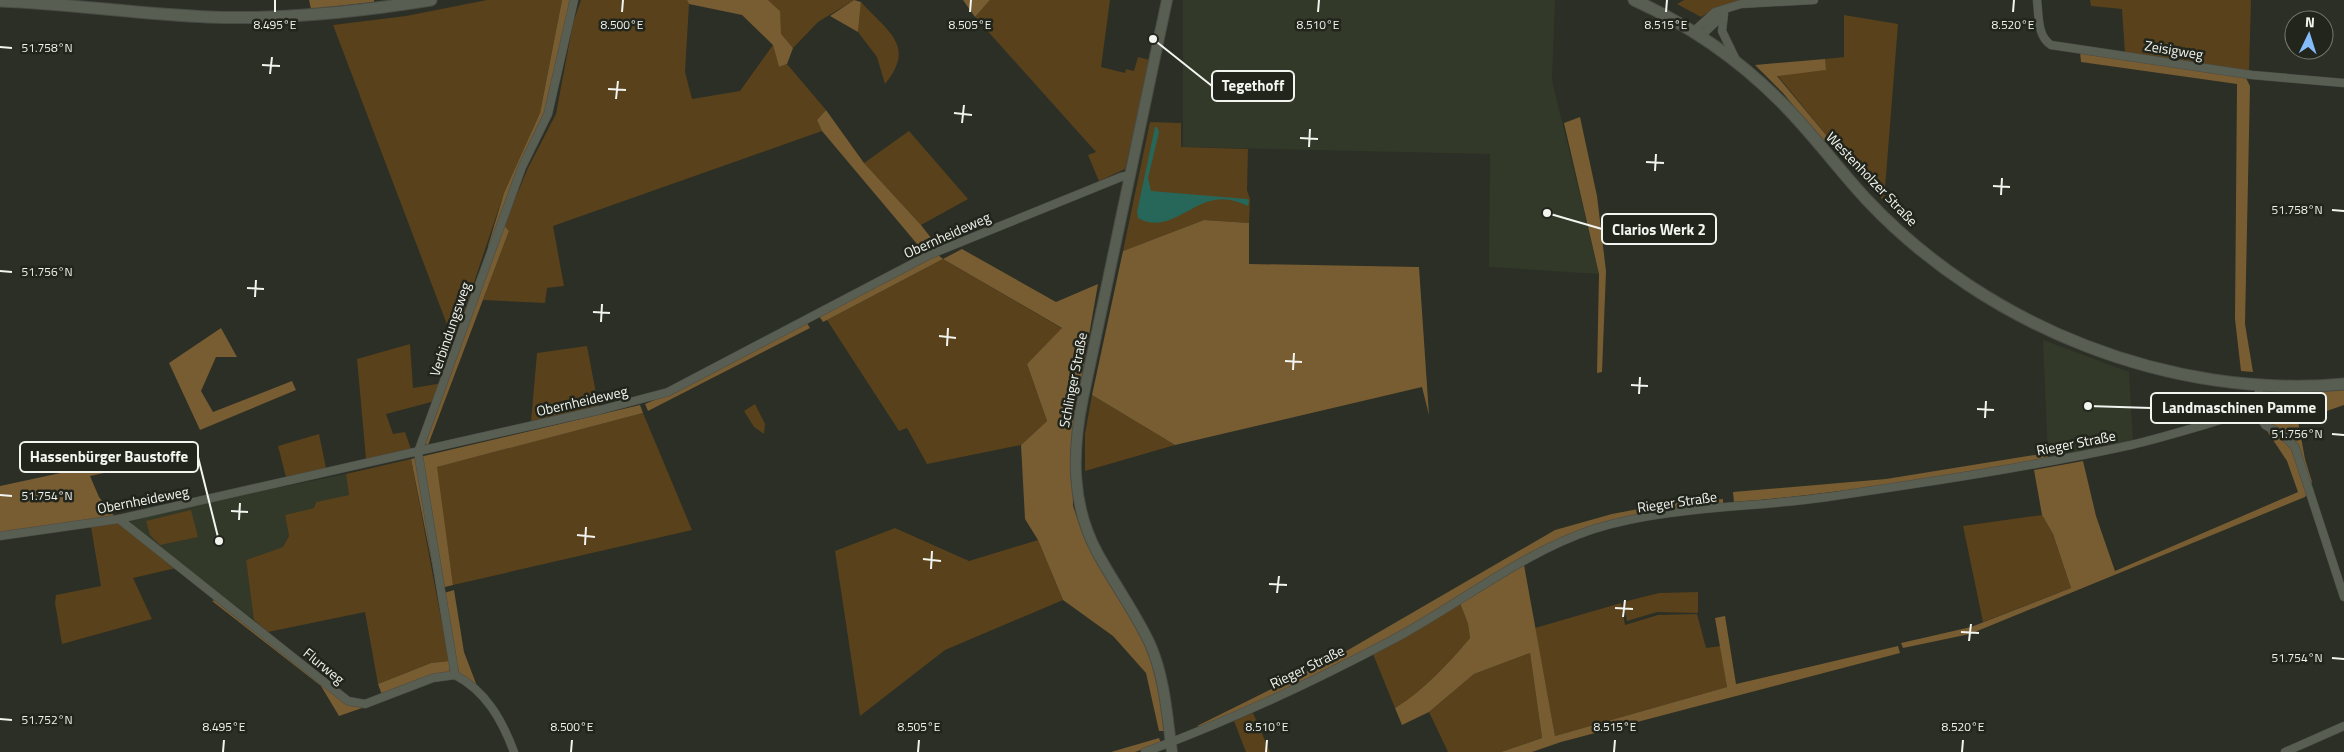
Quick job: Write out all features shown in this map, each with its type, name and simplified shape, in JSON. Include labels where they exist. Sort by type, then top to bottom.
[{"type":"main road","points":[[0,1],[54,3],[208,17],[291,17],[372,10],[431,0]]},
{"type":"main road","name":"Westenholzer Straße","points":[[1634,0],[1666,14],[1698,33],[1739,64],[1779,100],[1869,202],[1902,233],[1915,245],[1993,301],[2054,333],[2119,358],[2193,376],[2260,384],[2344,384]]},
{"type":"street","name":"Verbindungsweg","points":[[455,675],[418,452],[522,166],[548,114],[574,0]]},
{"type":"street","name":"Schlinger Straße","points":[[1168,0],[1076,433],[1076,485],[1086,530],[1150,645],[1165,700],[1172,747]]},
{"type":"street","points":[[1698,33],[1726,11],[1741,4],[1814,0]]},
{"type":"street","name":"Zeisigweg","points":[[2037,0],[2041,34],[2044,40],[2051,45],[2252,75],[2344,83]]},
{"type":"street","points":[[1726,11],[1722,31],[1739,64]]},
{"type":"street","name":"Obernheideweg","points":[[0,536],[118,520],[641,401],[668,392],[929,255],[1130,175]]},
{"type":"street","points":[[2260,384],[2256,410],[2265,426],[2283,435],[2295,447],[2344,598]]},
{"type":"street","name":"Rieger Straße","points":[[1144,752],[1172,747],[1392,640],[1514,567],[1568,540],[1595,529],[1668,514],[1808,500],[2007,469],[2134,444],[2256,410]]},
{"type":"street","name":"Flurweg","points":[[118,520],[348,701],[365,704],[433,678],[455,675]]},
{"type":"street","points":[[455,675],[476,689],[493,708],[506,729],[514,752]]},
{"type":"street","points":[[2286,752],[2344,726]]},
{"type":"shaded area","points":[[309,0],[374,0],[374,2],[311,9]]},
{"type":"shaded area","points":[[487,0],[562,0],[540,113],[504,193],[457,333],[451,335],[333,25],[406,16]]},
{"type":"shaded area","points":[[562,0],[570,0],[547,113],[490,247],[488,246],[504,193],[540,113]]},
{"type":"shaded area","points":[[581,0],[687,0],[689,4],[685,72],[692,99],[740,91],[773,45],[779,67],[787,64],[826,110],[817,120],[822,131],[553,226],[564,286],[547,288],[545,303],[483,300],[509,231],[504,225],[528,168],[556,114],[573,23]]},
{"type":"shaded area","points":[[687,0],[768,0],[780,11],[781,34],[793,48],[787,64],[779,67],[773,45],[742,15],[689,4]]},
{"type":"shaded area","points":[[768,0],[854,0],[818,22],[793,48],[780,34],[780,11]]},
{"type":"shaded area","points":[[854,0],[861,2],[858,32],[830,16]]},
{"type":"shaded area","points":[[963,0],[990,0],[975,17]]},
{"type":"shaded area","points":[[990,0],[1110,0],[1101,67],[1125,73],[1126,69],[1134,71],[1138,57],[1150,60],[1125,169],[1099,181],[1088,155],[1096,152],[975,17]]},
{"type":"shaded area","points":[[1183,0],[1555,0],[1552,80],[1599,274],[1489,267],[1490,154],[1183,147]]},
{"type":"shaded area","points":[[1684,0],[1754,0],[1726,5],[1701,17],[1677,4]]},
{"type":"shaded area","points":[[2090,0],[2251,0],[2249,71],[2125,53],[2122,9],[2091,6]]},
{"type":"shaded area","points":[[861,2],[888,31],[895,40],[898,49],[898,59],[894,71],[885,84],[877,57],[858,32]]},
{"type":"shaded area","points":[[1844,15],[1898,24],[1884,201],[1842,155],[1777,75],[1825,70],[1825,59],[1844,57]]},
{"type":"shaded area","points":[[2080,52],[2238,75],[2246,78],[2250,86],[2245,324],[2253,372],[2241,371],[2235,319],[2237,84],[2081,62]]},
{"type":"shaded area","points":[[1825,59],[1826,70],[1777,76],[1831,141],[1822,141],[1783,93],[1755,65]]},
{"type":"shaded area","points":[[826,110],[864,163],[921,225],[938,247],[923,251],[822,131],[817,120]]},
{"type":"shaded area","points":[[1580,117],[1597,196],[1606,271],[1602,372],[1597,373],[1599,274],[1564,123]]},
{"type":"shaded area","points":[[1150,122],[1181,123],[1181,147],[1248,149],[1247,190],[1250,199],[1249,223],[1204,220],[1123,251]]},
{"type":"shaded area","points":[[909,131],[968,199],[921,225],[864,163]]},
{"type":"shaded area","points":[[1204,220],[1249,223],[1249,264],[1419,267],[1429,415],[1422,387],[1175,445],[1092,395],[1123,251]]},
{"type":"shaded area","points":[[504,225],[509,231],[428,445],[424,444]]},
{"type":"shaded area","points":[[962,249],[1056,302],[1098,284],[1072,432],[1073,506],[1082,532],[1094,556],[1147,647],[1155,670],[1167,731],[1159,731],[1146,673],[1113,636],[1063,600],[1038,540],[1025,519],[1021,445],[1047,421],[1027,364],[1062,328],[943,259]]},
{"type":"shaded area","points":[[938,255],[943,259],[823,322],[819,316]]},
{"type":"shaded area","points":[[943,259],[1063,329],[1027,364],[1047,421],[1021,445],[927,464],[907,428],[899,431],[827,320]]},
{"type":"shaded area","points":[[807,323],[810,328],[648,411],[645,404],[669,394]]},
{"type":"shaded area","points":[[221,328],[237,357],[216,357],[201,391],[213,412],[292,381],[296,390],[200,430],[169,363]]},
{"type":"shaded area","points":[[2043,340],[2129,372],[2133,440],[2048,458]]},
{"type":"shaded area","points":[[410,344],[413,388],[443,383],[435,401],[386,414],[393,434],[405,432],[411,449],[366,459],[357,359]]},
{"type":"shaded area","points":[[587,346],[599,409],[531,421],[537,353]]},
{"type":"shaded area","points":[[2262,390],[2344,390],[2344,405],[2298,421],[2305,459],[2312,482],[2306,488],[2307,494],[2305,497],[1970,634],[1903,648],[1901,643],[1971,627],[2071,588],[2053,534],[2042,515],[2034,470],[2083,461],[2096,516],[2115,571],[2298,492],[2287,461],[2255,413],[2261,407]]},
{"type":"shaded area","points":[[1092,395],[1175,445],[1085,471],[1085,434]]},
{"type":"shaded area","points":[[755,404],[765,424],[764,434],[754,427],[744,411]]},
{"type":"shaded area","points":[[640,405],[643,413],[437,467],[453,585],[437,589],[411,459]]},
{"type":"shaded area","points":[[643,413],[692,530],[453,585],[436,467]]},
{"type":"shaded area","points":[[319,434],[326,468],[286,477],[278,446]]},
{"type":"shaded area","points":[[2047,453],[2048,458],[1931,478],[1852,490],[1734,502],[1733,492],[1886,479]]},
{"type":"shaded area","points":[[411,459],[449,661],[431,663],[378,684],[365,612],[268,632],[254,620],[246,560],[283,547],[289,536],[285,515],[314,508],[316,502],[349,495],[346,474]]},
{"type":"shaded area","points":[[121,460],[123,469],[90,476],[99,497],[116,518],[0,534],[0,486]]},
{"type":"shaded area","points":[[346,474],[349,495],[316,502],[314,508],[285,515],[289,536],[283,547],[246,560],[254,620],[134,528],[131,521],[237,496]]},
{"type":"shaded area","points":[[1723,499],[1723,505],[1671,509],[1594,525],[1390,638],[1250,707],[1202,727],[1197,726],[1336,657],[1555,530],[1612,514],[1670,503]]},
{"type":"shaded area","points":[[191,510],[198,537],[160,545],[150,535],[146,521]]},
{"type":"shaded area","points":[[2042,515],[2053,534],[2071,588],[1983,622],[1963,526]]},
{"type":"shaded area","points":[[118,523],[176,568],[133,578],[152,619],[62,644],[55,603],[56,595],[101,586],[91,527]]},
{"type":"shaded area","points":[[895,528],[969,561],[1038,540],[1063,600],[945,650],[860,716],[835,551]]},
{"type":"shaded area","points":[[1524,565],[1555,736],[1727,687],[1715,618],[1725,616],[1736,684],[1898,646],[1900,653],[1561,742],[1532,752],[1501,752],[1542,738],[1530,653],[1474,674],[1429,712],[1402,725],[1395,708],[1435,676],[1470,638],[1468,624],[1460,603]]},
{"type":"shaded area","points":[[454,590],[464,652],[477,686],[457,674],[444,593]]},
{"type":"shaded area","points":[[1698,592],[1698,613],[1657,612],[1627,621],[1623,602],[1659,593]]},
{"type":"shaded area","points":[[218,599],[348,703],[368,706],[339,716],[321,686],[212,601]]},
{"type":"shaded area","points":[[1460,603],[1468,624],[1470,638],[1435,676],[1395,708],[1373,654]]},
{"type":"shaded area","points":[[1621,603],[1625,625],[1658,615],[1697,614],[1706,648],[1721,646],[1727,687],[1555,736],[1535,628]]},
{"type":"shaded area","points":[[1530,653],[1542,738],[1501,752],[1448,752],[1429,712],[1474,674]]},
{"type":"shaded area","points":[[449,661],[450,673],[382,695],[378,684],[431,663]]},
{"type":"shaded area","points":[[1253,713],[1270,752],[1246,752],[1234,721]]},
{"type":"shaded area","points":[[1159,738],[1161,743],[1135,752],[1111,752]]},
{"type":"water","points":[[1155,127],[1157,127],[1159,132],[1148,178],[1151,191],[1247,199],[1249,200],[1248,206],[1231,200],[1218,199],[1204,203],[1167,221],[1158,223],[1148,222],[1138,218],[1137,212]]},
{"type":"place","name":"Tegethoff","points":[[1153,39]]},
{"type":"place","name":"Clarios Werk 2","points":[[1547,213]]},
{"type":"place","name":"Landmaschinen Pamme","points":[[2088,406]]},
{"type":"place","name":"Hassenbürger Baustoffe","points":[[219,541]]}]
